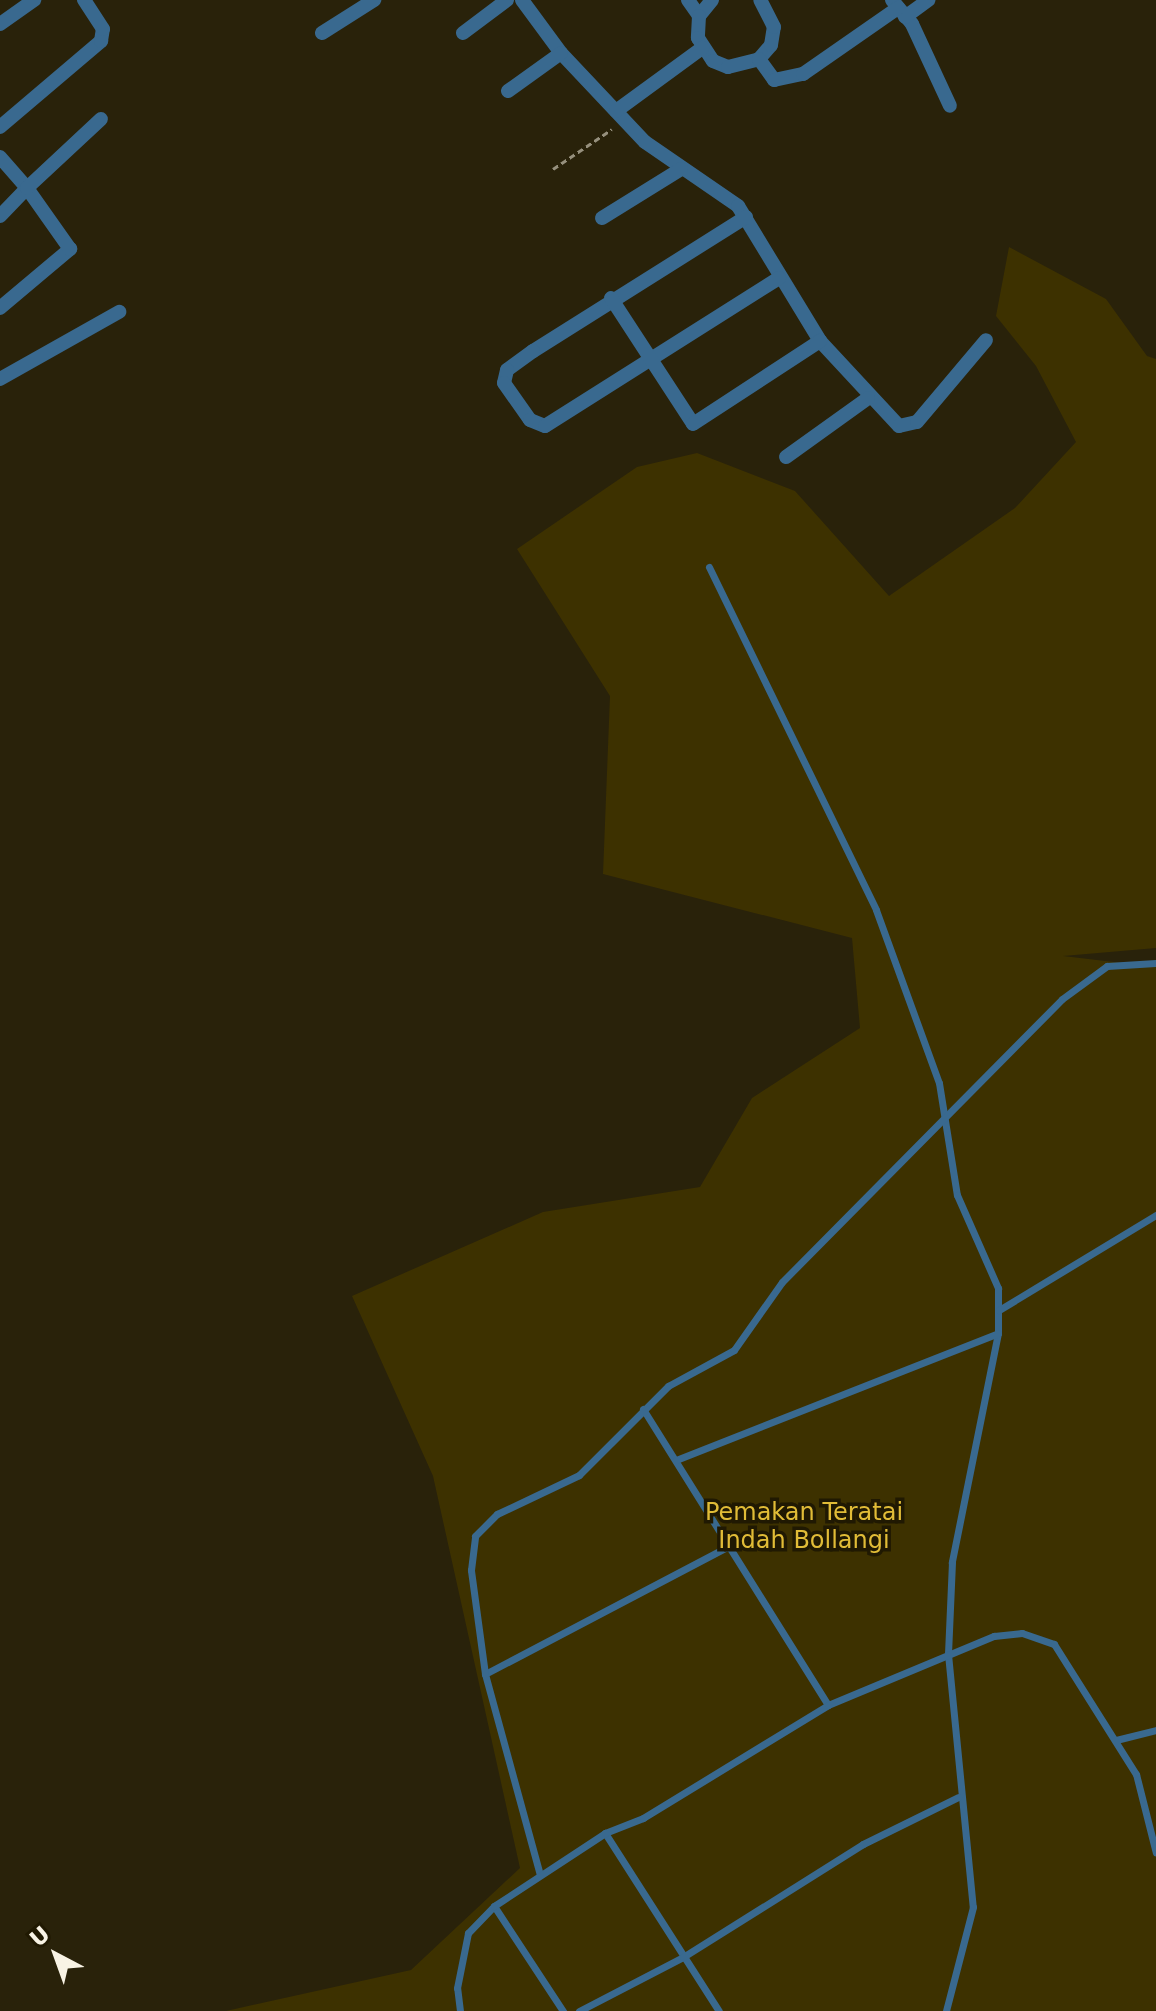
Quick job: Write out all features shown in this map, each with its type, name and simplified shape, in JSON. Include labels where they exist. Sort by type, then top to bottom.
[{"type":"street","points":[[0,24],[34,0]]},
{"type":"street","points":[[0,127],[101,41],[103,29],[84,0]]},
{"type":"street","points":[[322,33],[374,0]]},
{"type":"street","points":[[463,33],[507,0]]},
{"type":"street","points":[[522,0],[561,53],[620,116],[681,169],[727,195],[746,217],[779,278],[820,341],[868,398],[899,426],[911,427],[986,340]]},
{"type":"street","points":[[688,0],[699,16],[702,48],[728,67],[759,59],[771,45],[770,3]]},
{"type":"street","points":[[699,16],[712,0]]},
{"type":"street","points":[[759,59],[774,80],[803,74],[899,8],[928,0]]},
{"type":"street","points":[[899,8],[950,106]]},
{"type":"street","points":[[620,116],[702,48]]},
{"type":"street","points":[[508,91],[561,53]]},
{"type":"street","points":[[0,216],[101,119]]},
{"type":"street","points":[[0,157],[27,188],[70,249],[0,308]]},
{"type":"street","points":[[602,218],[681,169]]},
{"type":"street","points":[[746,217],[611,298],[507,370],[508,389],[530,420],[545,426],[779,278]]},
{"type":"street","points":[[611,298],[693,424],[820,341]]},
{"type":"street","points":[[0,379],[119,312]]},
{"type":"street","points":[[786,457],[868,398]]},
{"type":"lane","points":[[709,567],[876,910],[946,1110],[953,1180],[998,1288],[998,1333],[952,1562],[948,1654],[958,1797],[973,1907],[946,2011]]},
{"type":"lane","points":[[540,1875],[485,1674],[471,1570],[475,1536],[497,1514],[579,1475],[643,1409],[680,1378],[734,1350],[782,1282],[946,1110],[1096,972],[1120,962],[1156,963]]},
{"type":"lane","points":[[999,1310],[1156,1215]]},
{"type":"lane","points":[[676,1460],[998,1333]]},
{"type":"lane","points":[[643,1409],[828,1705]]},
{"type":"lane","points":[[485,1674],[727,1547]]},
{"type":"lane","points":[[460,2011],[457,1988],[468,1933],[494,1906],[605,1833],[643,1818],[828,1705],[994,1636],[1042,1637],[1073,1670],[1144,1793],[1156,1853]]},
{"type":"lane","points":[[1116,1740],[1156,1730]]},
{"type":"lane","points":[[579,2011],[683,1957],[863,1844],[958,1797]]},
{"type":"lane","points":[[605,1833],[719,2011]]},
{"type":"lane","points":[[494,1906],[563,2011]]},
{"type":"path","points":[[553,169],[620,116]]},
{"type":"green space","name":"Pemakan Teratai Indah Bollangi","points":[[1009,247],[1106,299],[1147,356],[1156,359],[1156,948],[1063,956],[1156,967],[1156,2011],[226,2011],[411,1970],[520,1868],[433,1476],[352,1296],[543,1212],[700,1187],[752,1098],[860,1028],[852,938],[603,874],[610,696],[517,549],[637,467],[697,453],[795,491],[889,596],[1015,508],[1076,442],[1036,366],[996,316]]}]
